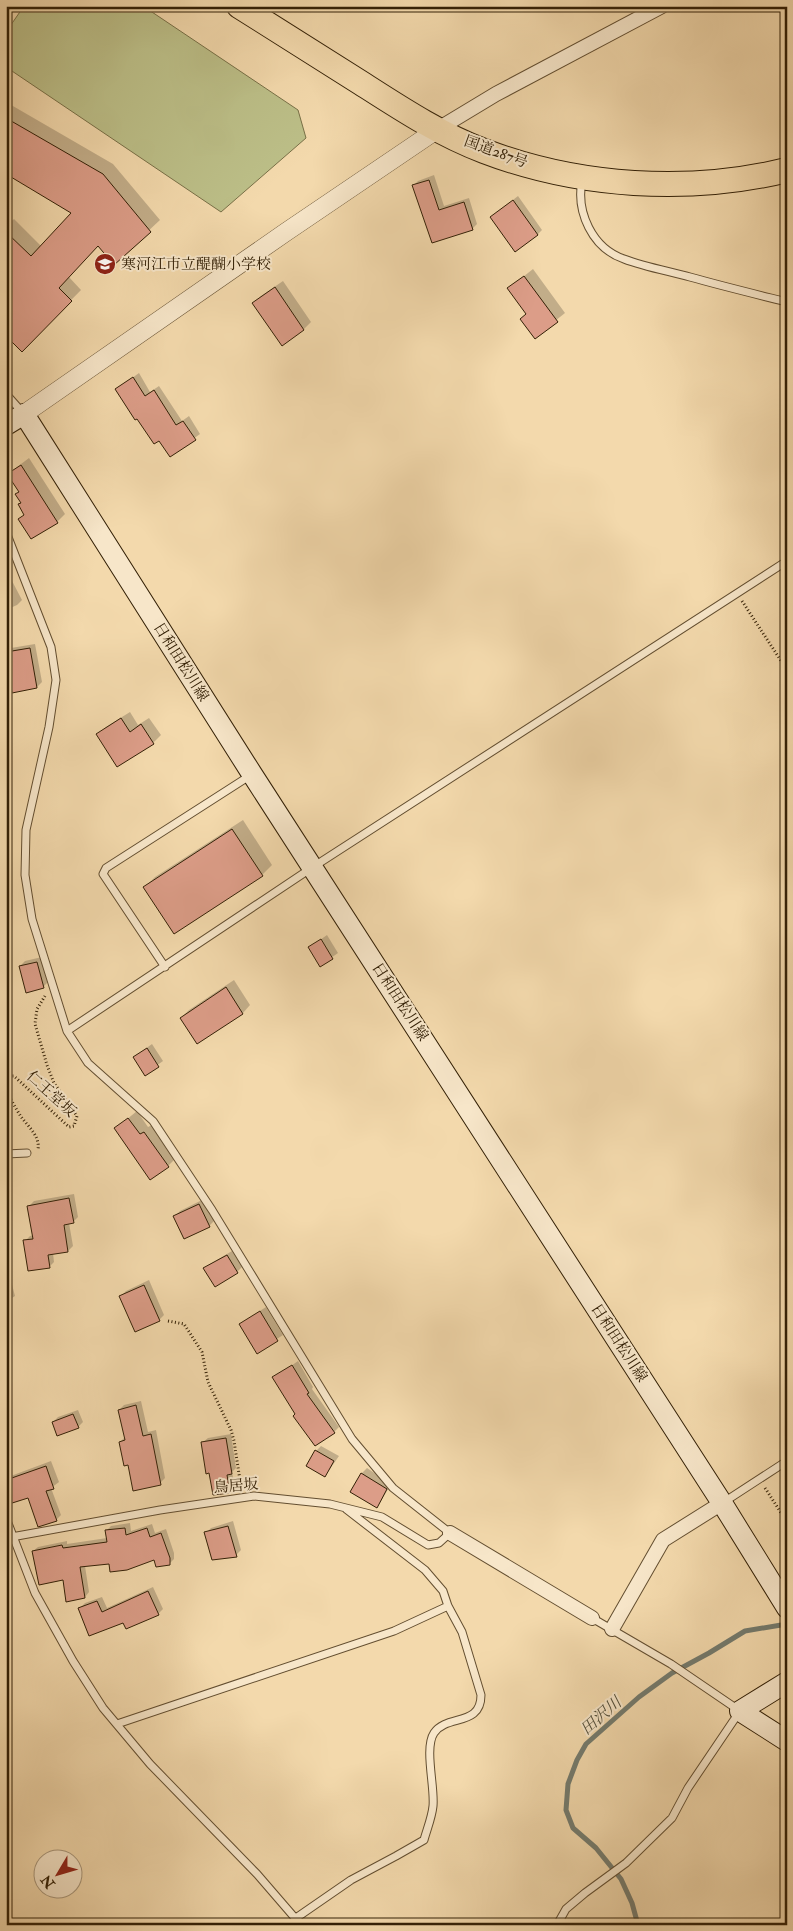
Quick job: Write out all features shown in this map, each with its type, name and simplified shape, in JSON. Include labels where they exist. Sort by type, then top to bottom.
[{"type":"highway","name":"国道287号","points":[[239,6],[390,102],[438,129],[492,154],[550,171],[611,181],[678,184],[748,179],[787,170]]},
{"type":"main road","points":[[6,425],[24,414]]},
{"type":"main road","name":"日和田松川線","points":[[24,414],[252,774],[722,1503],[786,1606]]},
{"type":"main road","points":[[787,1682],[740,1711],[787,1741]]},
{"type":"street","points":[[24,414],[294,226],[438,129],[496,94],[662,6]]},
{"type":"street","points":[[612,1630],[663,1540],[722,1503]]},
{"type":"street","points":[[450,1533],[592,1618]]},
{"type":"lane","points":[[582,176],[579,194],[588,228],[597,240],[622,259],[787,302]]},
{"type":"lane","points":[[6,394],[24,414]]},
{"type":"lane","points":[[6,532],[51,647],[56,680],[49,727],[26,830],[25,875],[32,919],[67,1031],[88,1063],[153,1121],[217,1219],[352,1439],[393,1488],[450,1533]]},
{"type":"lane","points":[[67,1031],[313,867],[787,561]]},
{"type":"lane","points":[[165,966],[103,874],[106,868],[252,774]]},
{"type":"lane","points":[[6,1154],[27,1153]]},
{"type":"lane","points":[[722,1503],[787,1461]]},
{"type":"lane","name":"鳥居坂","points":[[10,1537],[68,1528],[86,1522],[254,1496],[330,1504],[382,1517],[428,1545],[439,1543],[450,1533]]},
{"type":"lane","points":[[296,1918],[351,1880],[424,1840],[433,1808],[430,1747],[434,1734],[440,1727],[474,1714],[481,1705],[481,1695],[462,1632],[448,1606],[443,1591],[425,1570],[343,1508]]},
{"type":"lane","points":[[6,1518],[10,1537],[35,1593],[73,1661],[103,1708],[150,1764],[258,1874],[301,1925]]},
{"type":"lane","points":[[116,1724],[394,1631],[448,1606]]},
{"type":"lane","points":[[557,1925],[566,1909],[626,1863],[672,1818],[688,1788],[740,1711],[671,1664],[592,1618]]},
{"type":"path","points":[[737,593],[787,670]]},
{"type":"path","name":"仁王堂坂","points":[[6,1078],[14,1076],[59,1119],[69,1127],[74,1126],[77,1116],[54,1083],[35,1024],[37,1009],[54,985]]},
{"type":"path","name":"仁王堂坂","points":[[6,1090],[20,1115],[36,1135],[39,1144],[38,1150],[27,1153]]},
{"type":"path","points":[[168,1321],[184,1324],[202,1352],[208,1382],[234,1441],[242,1497]]},
{"type":"path","points":[[759,1479],[787,1522]]},
{"type":"green space","points":[[24,6],[143,6],[298,110],[306,138],[221,212],[6,67],[6,32]]},
{"type":"building","points":[[6,118],[103,174],[151,232],[114,265],[98,246],[59,288],[72,301],[22,352],[6,336],[6,232],[31,256],[71,213],[6,174]]},
{"type":"building","points":[[429,180],[439,210],[464,202],[473,230],[432,243],[412,185]]},
{"type":"building","points":[[513,200],[538,235],[515,252],[490,217]]},
{"type":"building","points":[[524,276],[558,322],[535,339],[520,319],[526,314],[507,288]]},
{"type":"building","points":[[275,287],[304,330],[282,346],[252,303]]},
{"type":"building","points":[[133,377],[145,396],[154,390],[176,425],[183,421],[196,440],[170,457],[159,441],[154,444],[137,419],[135,420],[115,389]]},
{"type":"building","points":[[21,465],[58,523],[31,539],[18,519],[24,515],[18,504],[21,503],[15,494],[19,492],[7,474]]},
{"type":"building","points":[[30,648],[37,688],[12,693],[6,652]]},
{"type":"building","points":[[121,718],[130,732],[141,724],[154,744],[117,767],[96,734]]},
{"type":"building","points":[[232,829],[263,876],[174,934],[143,887]]},
{"type":"building","points":[[321,939],[333,959],[320,967],[308,947]]},
{"type":"building","points":[[37,962],[44,988],[26,993],[19,966]]},
{"type":"building","points":[[226,987],[243,1014],[197,1044],[180,1018]]},
{"type":"building","points":[[147,1048],[159,1067],[145,1076],[133,1057]]},
{"type":"building","points":[[128,1118],[140,1134],[144,1132],[169,1167],[150,1180],[114,1128]]},
{"type":"building","points":[[69,1198],[74,1223],[64,1225],[68,1252],[48,1255],[50,1268],[28,1271],[23,1240],[33,1239],[27,1206]]},
{"type":"building","points":[[199,1204],[210,1227],[184,1239],[173,1216]]},
{"type":"building","points":[[227,1255],[238,1273],[215,1287],[203,1268]]},
{"type":"building","points":[[144,1285],[160,1321],[135,1332],[119,1296]]},
{"type":"building","points":[[260,1311],[278,1341],[257,1354],[239,1324]]},
{"type":"building","points":[[292,1365],[309,1393],[307,1394],[335,1433],[315,1446],[293,1416],[295,1414],[272,1377]]},
{"type":"building","points":[[136,1405],[143,1436],[151,1434],[161,1485],[133,1491],[128,1465],[124,1466],[119,1442],[125,1440],[118,1410]]},
{"type":"building","points":[[73,1414],[79,1428],[57,1436],[52,1422]]},
{"type":"building","points":[[226,1438],[232,1474],[227,1475],[230,1493],[213,1495],[209,1473],[206,1474],[201,1442]]},
{"type":"building","points":[[315,1450],[334,1461],[325,1477],[306,1466]]},
{"type":"building","points":[[46,1466],[54,1489],[46,1491],[57,1521],[38,1527],[28,1498],[9,1504],[6,1496],[6,1480]]},
{"type":"building","points":[[361,1473],[387,1489],[377,1508],[350,1492]]},
{"type":"building","points":[[228,1526],[237,1557],[212,1560],[204,1532]]},
{"type":"building","points":[[125,1528],[126,1535],[147,1528],[150,1537],[161,1533],[170,1558],[170,1565],[156,1567],[154,1560],[127,1570],[110,1572],[109,1564],[80,1567],[85,1598],[66,1602],[63,1580],[39,1585],[32,1551],[62,1545],[63,1548],[107,1542],[105,1530]]},
{"type":"building","points":[[148,1591],[159,1615],[126,1629],[123,1623],[89,1636],[78,1608],[97,1601],[102,1612]]},
{"type":"waterway","name":"田沢川","points":[[638,1925],[632,1903],[621,1879],[596,1848],[573,1828],[566,1810],[568,1784],[577,1760],[586,1744],[639,1697],[672,1673],[745,1631],[787,1624]]},
{"type":"place","name":"寒河江市立醍醐小学校","points":[[105,264]]}]
